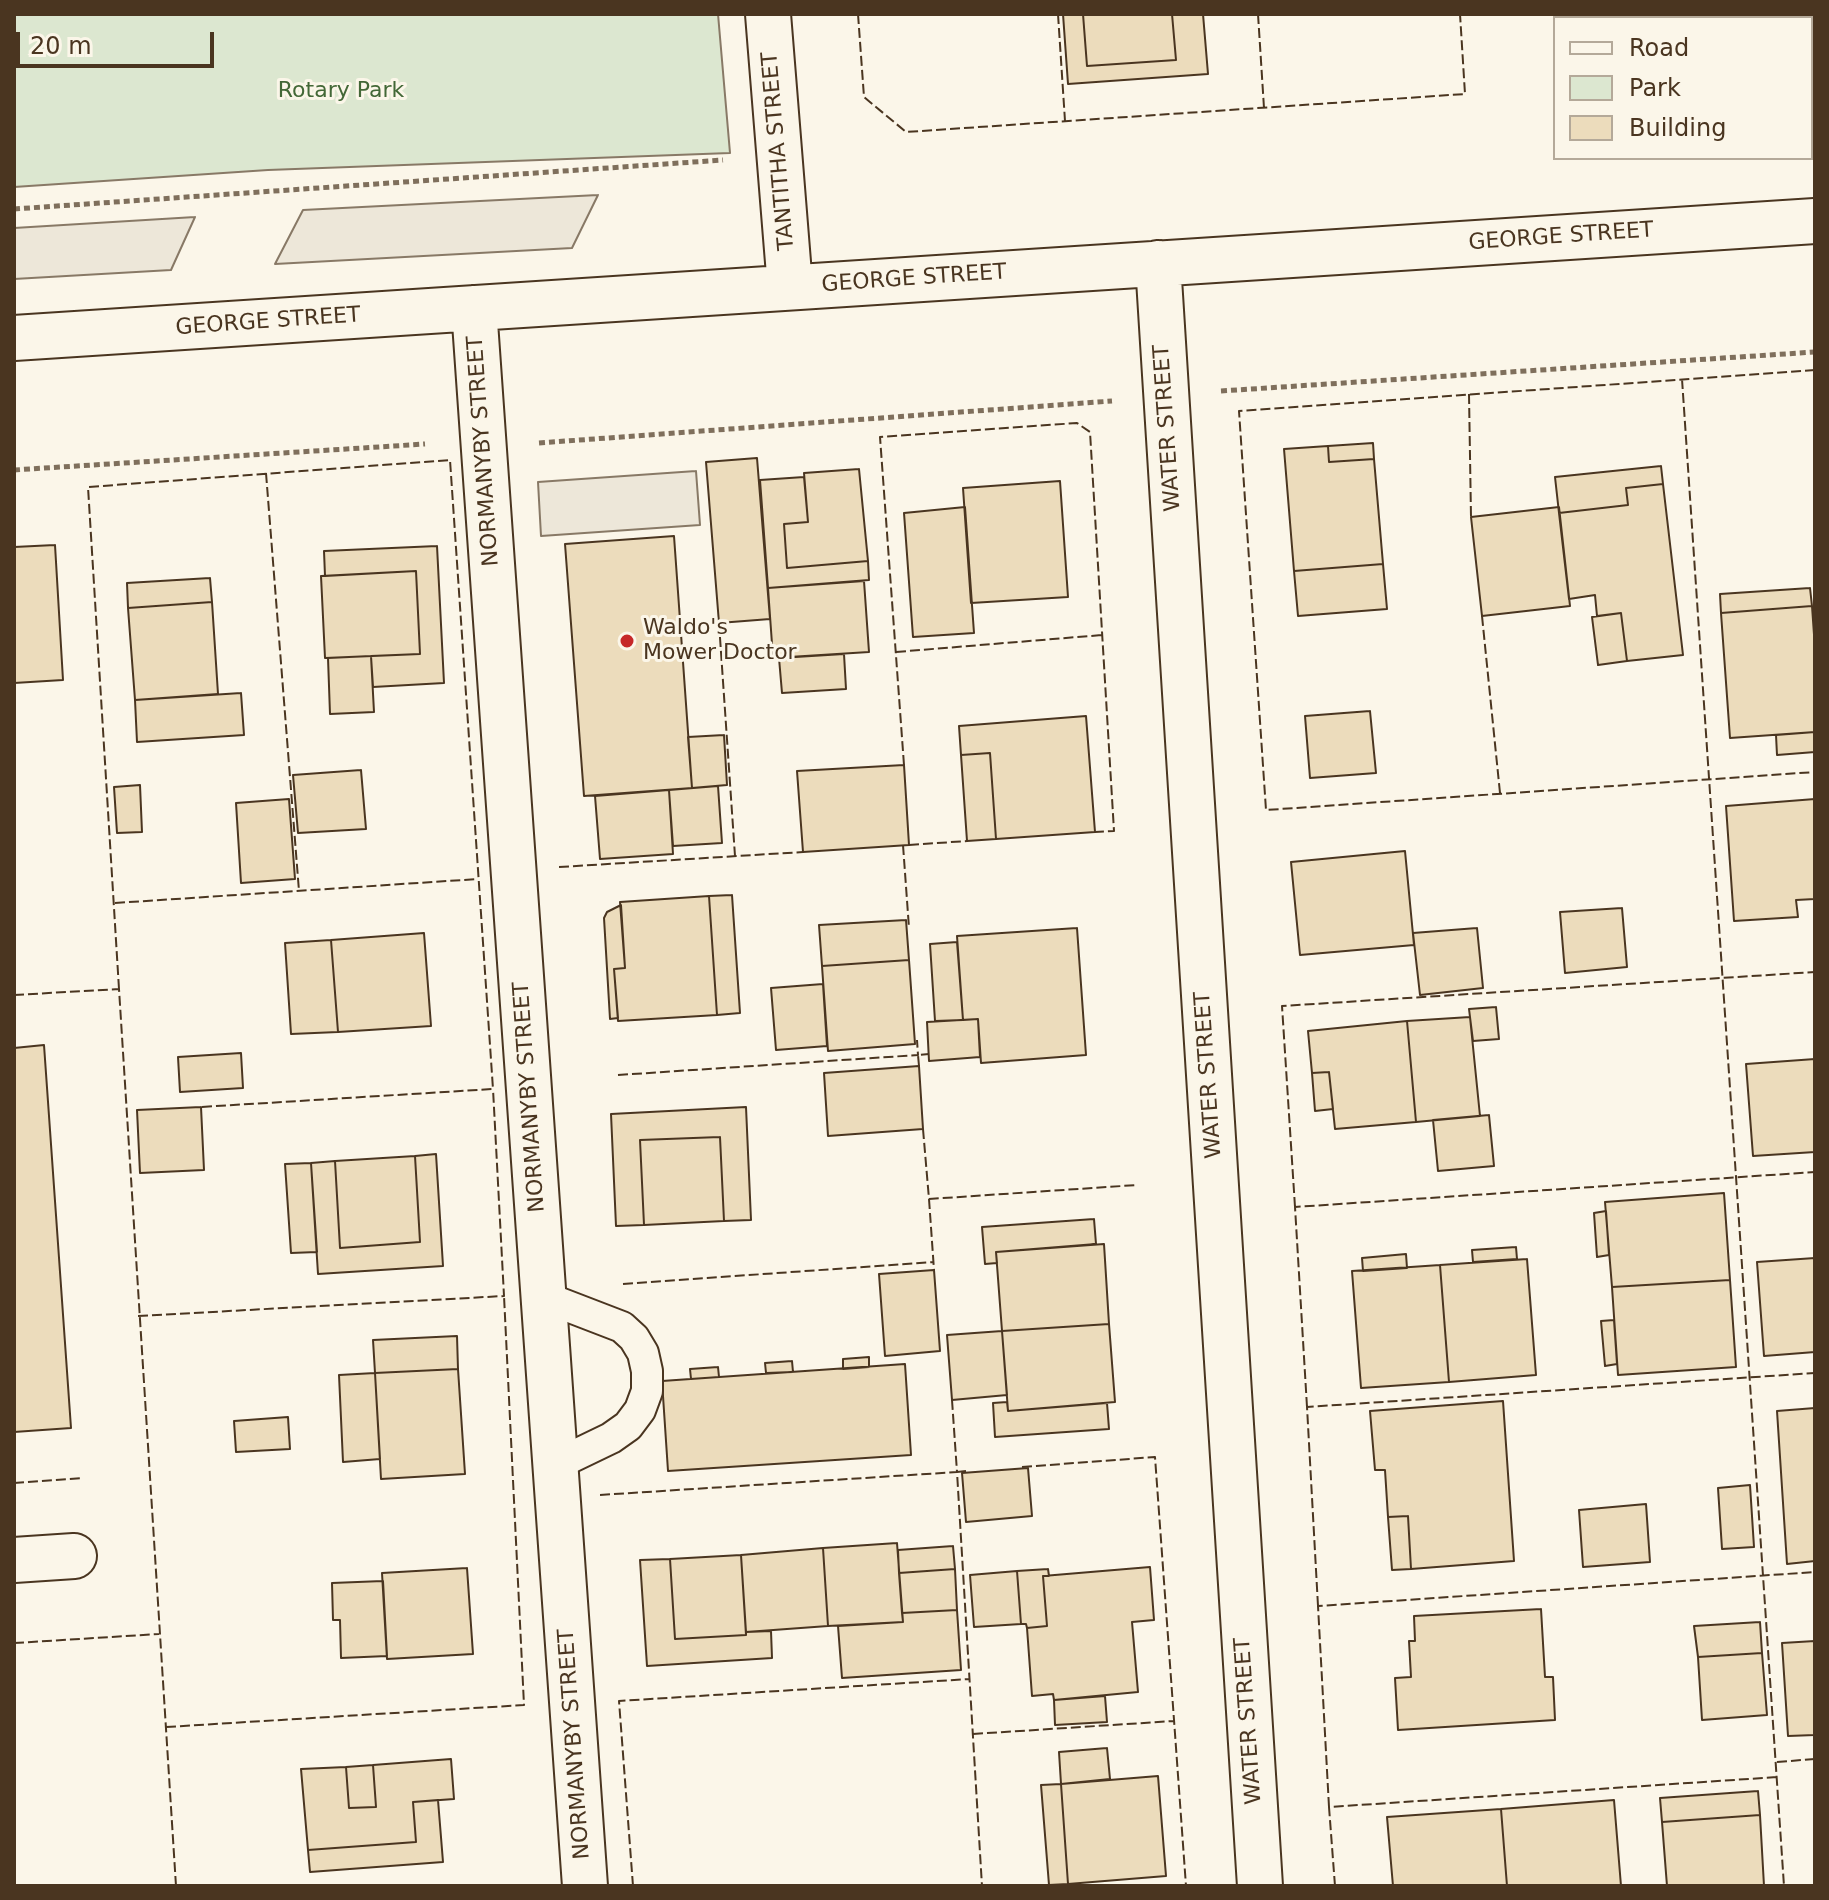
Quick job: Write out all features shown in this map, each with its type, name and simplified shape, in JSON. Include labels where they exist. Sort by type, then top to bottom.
[{"type":"street","name":"TANTITHA STREET","points":[[768,14],[790,287]]},
{"type":"street","name":"GEORGE STREET","points":[[14,338],[1815,221]]},
{"type":"street","name":"WATER STREET","points":[[1158,263],[1260,1886]]},
{"type":"street","name":"NORMANYBY STREET","points":[[474,308],[585,1886]]},
{"type":"street","points":[[14,1560],[74,1556]]},
{"type":"lane","points":[[544,1297],[622,1327],[634,1338],[643,1353],[647,1371],[647,1391],[640,1410],[628,1426],[611,1438],[555,1465]]},
{"type":"path","points":[[14,209],[779,155]]},
{"type":"path","points":[[14,470],[433,443],[521,445],[1166,396],[1815,352]]},
{"type":"green space","name":"Rotary Park","points":[[14,14],[718,14],[730,153],[268,170],[14,187]]},
{"type":"shaded area","points":[[598,195],[572,248],[275,264],[303,210]]},
{"type":"shaded area","points":[[195,217],[171,270],[14,279],[14,228]]},
{"type":"shaded area","points":[[696,471],[700,525],[541,536],[538,482]]},
{"type":"building","points":[[1063,14],[1083,14],[1087,66],[1176,60],[1172,14],[1203,14],[1208,74],[1068,84]]},
{"type":"building","points":[[1083,14],[1172,14],[1176,60],[1087,66]]},
{"type":"building","points":[[1373,443],[1374,459],[1329,462],[1328,446]]},
{"type":"building","points":[[1328,446],[1329,462],[1374,459],[1383,564],[1294,571],[1284,449]]},
{"type":"building","points":[[757,458],[770,619],[719,623],[706,462]]},
{"type":"building","points":[[1661,466],[1663,484],[1626,488],[1628,505],[1559,513],[1555,477]]},
{"type":"building","points":[[859,469],[868,561],[787,568],[784,524],[808,522],[804,473]]},
{"type":"building","points":[[804,477],[808,522],[784,524],[787,568],[868,561],[869,580],[768,588],[760,480]]},
{"type":"building","points":[[1060,481],[1068,597],[971,603],[963,488]]},
{"type":"building","points":[[1663,484],[1683,655],[1627,661],[1621,613],[1597,616],[1595,595],[1569,599],[1559,513],[1628,505],[1626,488]]},
{"type":"building","points":[[965,507],[974,633],[913,637],[904,513]]},
{"type":"building","points":[[1559,507],[1570,606],[1482,616],[1471,517]]},
{"type":"building","name":"Waldo's Mower Doctor","points":[[674,536],[692,788],[584,796],[565,544]]},
{"type":"building","points":[[55,545],[63,680],[14,683],[14,547]]},
{"type":"building","points":[[437,546],[444,683],[373,687],[371,656],[420,654],[416,571],[325,576],[324,551]]},
{"type":"building","points":[[1383,564],[1387,609],[1298,616],[1294,571]]},
{"type":"building","points":[[416,571],[420,654],[325,658],[321,576]]},
{"type":"building","points":[[210,578],[212,602],[128,608],[127,583]]},
{"type":"building","points":[[864,581],[869,652],[773,658],[768,588]]},
{"type":"building","points":[[1810,588],[1812,606],[1721,613],[1720,594]]},
{"type":"building","points":[[212,602],[218,694],[135,700],[128,608]]},
{"type":"building","points":[[1812,606],[1815,732],[1730,738],[1721,613]]},
{"type":"building","points":[[1621,613],[1627,661],[1598,665],[1592,617]]},
{"type":"building","points":[[844,654],[846,689],[782,693],[779,658]]},
{"type":"building","points":[[371,656],[374,712],[330,714],[328,658]]},
{"type":"building","points":[[241,693],[244,735],[137,742],[135,700]]},
{"type":"building","points":[[1370,711],[1376,773],[1310,778],[1305,716]]},
{"type":"building","points":[[1086,716],[1095,832],[996,839],[990,753],[961,755],[959,726]]},
{"type":"building","points":[[1815,732],[1815,752],[1777,755],[1776,735]]},
{"type":"building","points":[[724,735],[727,785],[692,788],[688,737]]},
{"type":"building","points":[[990,753],[996,839],[967,841],[961,755]]},
{"type":"building","points":[[904,765],[909,845],[803,852],[797,771]]},
{"type":"building","points":[[361,770],[366,829],[298,833],[293,775]]},
{"type":"building","points":[[140,785],[142,832],[117,833],[114,787]]},
{"type":"building","points":[[718,786],[722,843],[673,846],[669,790]]},
{"type":"building","points":[[669,790],[673,854],[600,859],[595,796]]},
{"type":"building","points":[[289,799],[295,879],[241,883],[236,803]]},
{"type":"building","points":[[1815,799],[1815,899],[1796,900],[1798,917],[1734,921],[1726,806]]},
{"type":"building","points":[[1405,851],[1414,945],[1300,955],[1291,862]]},
{"type":"building","points":[[732,895],[740,1013],[717,1015],[709,896]]},
{"type":"building","points":[[709,896],[717,1015],[618,1021],[614,969],[625,968],[620,902]]},
{"type":"building","points":[[621,905],[625,968],[614,969],[618,1018],[610,1019],[604,918],[607,912]]},
{"type":"building","points":[[1622,908],[1627,967],[1565,973],[1560,912]]},
{"type":"building","points":[[906,920],[909,960],[822,966],[819,925]]},
{"type":"building","points":[[1077,928],[1086,1055],[981,1063],[978,1019],[963,1020],[957,936]]},
{"type":"building","points":[[1477,928],[1483,988],[1420,995],[1413,933]]},
{"type":"building","points":[[424,933],[431,1026],[338,1032],[331,940]]},
{"type":"building","points":[[331,940],[338,1032],[291,1034],[285,943]]},
{"type":"building","points":[[957,942],[963,1020],[935,1021],[930,944]]},
{"type":"building","points":[[909,960],[915,1044],[828,1051],[822,966]]},
{"type":"building","points":[[823,984],[827,1046],[776,1050],[771,988]]},
{"type":"building","points":[[1496,1007],[1499,1039],[1473,1041],[1469,1009]]},
{"type":"building","points":[[1470,1017],[1480,1116],[1416,1122],[1407,1021]]},
{"type":"building","points":[[978,1019],[980,1057],[929,1061],[927,1022]]},
{"type":"building","points":[[1407,1021],[1416,1122],[1335,1129],[1329,1072],[1312,1073],[1308,1031]]},
{"type":"building","points":[[44,1045],[71,1428],[14,1432],[14,1048]]},
{"type":"building","points":[[241,1053],[243,1088],[180,1092],[178,1057]]},
{"type":"building","points":[[1815,1059],[1815,1152],[1753,1156],[1746,1064]]},
{"type":"building","points":[[919,1066],[923,1129],[828,1136],[824,1073]]},
{"type":"building","points":[[1329,1072],[1333,1109],[1315,1111],[1312,1073]]},
{"type":"building","points":[[201,1107],[204,1170],[140,1173],[137,1110]]},
{"type":"building","points":[[746,1107],[751,1220],[724,1221],[720,1137],[640,1140],[644,1225],[616,1226],[611,1114]]},
{"type":"building","points":[[1489,1115],[1494,1166],[1438,1171],[1433,1120]]},
{"type":"building","points":[[720,1137],[724,1221],[644,1225],[640,1140]]},
{"type":"building","points":[[436,1154],[443,1266],[318,1274],[311,1163],[335,1161],[340,1248],[420,1242],[415,1156]]},
{"type":"building","points":[[415,1156],[420,1242],[340,1248],[335,1161]]},
{"type":"building","points":[[311,1163],[317,1252],[291,1253],[285,1164]]},
{"type":"building","points":[[1724,1193],[1730,1280],[1612,1287],[1605,1202]]},
{"type":"building","points":[[1606,1211],[1609,1255],[1597,1257],[1594,1213]]},
{"type":"building","points":[[1094,1219],[1096,1244],[996,1252],[997,1263],[985,1264],[982,1227]]},
{"type":"building","points":[[1104,1244],[1109,1324],[1002,1331],[996,1252]]},
{"type":"building","points":[[1516,1247],[1517,1259],[1473,1262],[1472,1250]]},
{"type":"building","points":[[1406,1254],[1407,1268],[1363,1271],[1362,1258]]},
{"type":"building","points":[[1815,1258],[1815,1352],[1764,1356],[1757,1262]]},
{"type":"building","points":[[1527,1259],[1536,1375],[1449,1382],[1440,1265]]},
{"type":"building","points":[[1440,1265],[1449,1382],[1361,1388],[1352,1271]]},
{"type":"building","points":[[934,1270],[940,1351],[885,1356],[879,1274]]},
{"type":"building","points":[[1730,1280],[1736,1367],[1618,1375],[1612,1287]]},
{"type":"building","points":[[1614,1320],[1617,1364],[1605,1366],[1601,1321]]},
{"type":"building","points":[[1109,1324],[1115,1402],[1008,1411],[1002,1331]]},
{"type":"building","points":[[1002,1331],[1007,1395],[952,1400],[947,1335]]},
{"type":"building","points":[[457,1336],[458,1369],[375,1373],[373,1340]]},
{"type":"building","points":[[869,1357],[869,1367],[843,1369],[843,1359]]},
{"type":"building","points":[[792,1361],[793,1372],[766,1373],[765,1363]]},
{"type":"building","points":[[905,1364],[911,1455],[668,1471],[662,1381]]},
{"type":"building","points":[[718,1367],[719,1377],[691,1379],[690,1369]]},
{"type":"building","points":[[458,1369],[465,1474],[381,1479],[375,1373]]},
{"type":"building","points":[[375,1373],[380,1459],[343,1462],[339,1375]]},
{"type":"building","points":[[1503,1401],[1514,1561],[1411,1569],[1408,1516],[1388,1517],[1385,1470],[1375,1470],[1370,1411]]},
{"type":"building","points":[[1007,1402],[1008,1411],[1107,1403],[1109,1429],[995,1437],[993,1403]]},
{"type":"building","points":[[1815,1408],[1815,1561],[1787,1564],[1777,1411]]},
{"type":"building","points":[[288,1417],[290,1449],[236,1452],[234,1421]]},
{"type":"building","points":[[1028,1468],[1032,1516],[966,1522],[962,1473]]},
{"type":"building","points":[[1750,1485],[1754,1547],[1722,1549],[1718,1488]]},
{"type":"building","points":[[1646,1504],[1650,1562],[1583,1567],[1579,1510]]},
{"type":"building","points":[[1408,1516],[1411,1569],[1392,1570],[1388,1517]]},
{"type":"building","points":[[897,1543],[903,1622],[828,1626],[823,1548]]},
{"type":"building","points":[[953,1546],[955,1569],[899,1573],[898,1550]]},
{"type":"building","points":[[823,1548],[828,1626],[746,1632],[741,1555]]},
{"type":"building","points":[[741,1555],[746,1635],[675,1639],[670,1559]]},
{"type":"building","points":[[670,1559],[675,1639],[771,1631],[772,1658],[647,1666],[640,1560]]},
{"type":"building","points":[[1150,1567],[1154,1620],[1132,1622],[1138,1692],[1054,1700],[1053,1694],[1032,1696],[1027,1628],[1047,1626],[1043,1576]]},
{"type":"building","points":[[467,1568],[473,1654],[387,1659],[382,1573]]},
{"type":"building","points":[[955,1569],[957,1610],[902,1613],[899,1573]]},
{"type":"building","points":[[1048,1569],[1049,1576],[1043,1576],[1047,1626],[1027,1628],[1026,1624],[1021,1624],[1017,1571]]},
{"type":"building","points":[[1017,1571],[1021,1624],[974,1627],[970,1575]]},
{"type":"building","points":[[383,1581],[387,1656],[341,1658],[340,1620],[333,1620],[332,1583]]},
{"type":"building","points":[[1541,1609],[1545,1677],[1553,1677],[1555,1720],[1398,1730],[1395,1678],[1411,1677],[1409,1641],[1415,1641],[1414,1616]]},
{"type":"building","points":[[957,1610],[961,1670],[842,1678],[838,1626],[903,1622],[902,1613]]},
{"type":"building","points":[[1760,1622],[1762,1653],[1698,1657],[1694,1626]]},
{"type":"building","points":[[1815,1641],[1815,1735],[1788,1736],[1782,1643]]},
{"type":"building","points":[[1762,1653],[1767,1715],[1702,1720],[1698,1657]]},
{"type":"building","points":[[1105,1696],[1107,1722],[1055,1725],[1054,1700]]},
{"type":"building","points":[[1107,1748],[1110,1779],[1061,1784],[1059,1752]]},
{"type":"building","points":[[451,1759],[454,1799],[413,1802],[416,1842],[308,1850],[301,1769],[346,1767],[349,1808],[376,1807],[373,1765]]},
{"type":"building","points":[[373,1765],[376,1807],[349,1808],[346,1767]]},
{"type":"building","points":[[1158,1776],[1166,1876],[1068,1884],[1061,1784]]},
{"type":"building","points":[[1061,1784],[1068,1884],[1049,1885],[1041,1785]]},
{"type":"building","points":[[1758,1791],[1760,1815],[1662,1822],[1660,1798]]},
{"type":"building","points":[[438,1800],[443,1862],[310,1872],[308,1850],[416,1842],[413,1802]]},
{"type":"building","points":[[1614,1800],[1621,1886],[1507,1886],[1501,1809]]},
{"type":"building","points":[[1501,1809],[1507,1886],[1393,1886],[1387,1817]]},
{"type":"building","points":[[1760,1815],[1764,1886],[1667,1886],[1662,1822]]},
{"type":"fence","points":[[858,14],[864,97],[906,132],[1465,94],[1460,14]]},
{"type":"fence","points":[[1058,14],[1065,121]]},
{"type":"fence","points":[[1258,14],[1264,108]]},
{"type":"fence","points":[[1815,370],[1239,411],[1266,810],[1815,772]]},
{"type":"fence","points":[[1682,379],[1784,1886]]},
{"type":"fence","points":[[1469,394],[1471,517]]},
{"type":"fence","points":[[904,765],[880,437],[1077,423],[1090,432],[1114,831],[1095,832]]},
{"type":"fence","points":[[119,989],[88,487],[450,460],[493,1089],[201,1107]]},
{"type":"fence","points":[[266,473],[299,891]]},
{"type":"fence","points":[[1482,616],[1500,793]]},
{"type":"fence","points":[[719,623],[735,856]]},
{"type":"fence","points":[[896,652],[1102,635]]},
{"type":"fence","points":[[909,845],[967,841]]},
{"type":"fence","points":[[903,845],[909,928]]},
{"type":"fence","points":[[559,867],[803,852]]},
{"type":"fence","points":[[115,903],[478,879]]},
{"type":"fence","points":[[1295,1207],[1282,1006],[1815,972]]},
{"type":"fence","points":[[14,995],[119,989],[176,1886]]},
{"type":"fence","points":[[618,1075],[918,1055],[917,1040]]},
{"type":"fence","points":[[919,1066],[918,1055],[929,1054]]},
{"type":"fence","points":[[138,1316],[504,1296],[493,1089]]},
{"type":"fence","points":[[923,1129],[929,1199],[1137,1185]]},
{"type":"fence","points":[[1307,1407],[1295,1207],[1815,1172]]},
{"type":"fence","points":[[929,1199],[934,1270]]},
{"type":"fence","points":[[623,1284],[933,1262]]},
{"type":"fence","points":[[166,1727],[524,1705],[504,1296]]},
{"type":"fence","points":[[1318,1606],[1307,1407],[1815,1373]]},
{"type":"fence","points":[[600,1495],[957,1472],[952,1400]]},
{"type":"fence","points":[[1022,1467],[1155,1457],[1186,1886]]},
{"type":"fence","points":[[966,1471],[957,1472],[982,1886]]},
{"type":"fence","points":[[14,1483],[82,1478]]},
{"type":"fence","points":[[1329,1807],[1318,1606],[1815,1572]]},
{"type":"fence","points":[[14,1643],[159,1634]]},
{"type":"fence","points":[[633,1886],[619,1701],[970,1679]]},
{"type":"fence","points":[[973,1734],[1174,1721]]},
{"type":"fence","points":[[1777,1762],[1815,1759]]},
{"type":"fence","points":[[1335,1886],[1329,1807],[1778,1777]]},
{"type":"fence","points":[[962,1886],[982,1885]]},
{"type":"place","name":"Waldo's Mower Doctor","points":[[627,641]]}]
